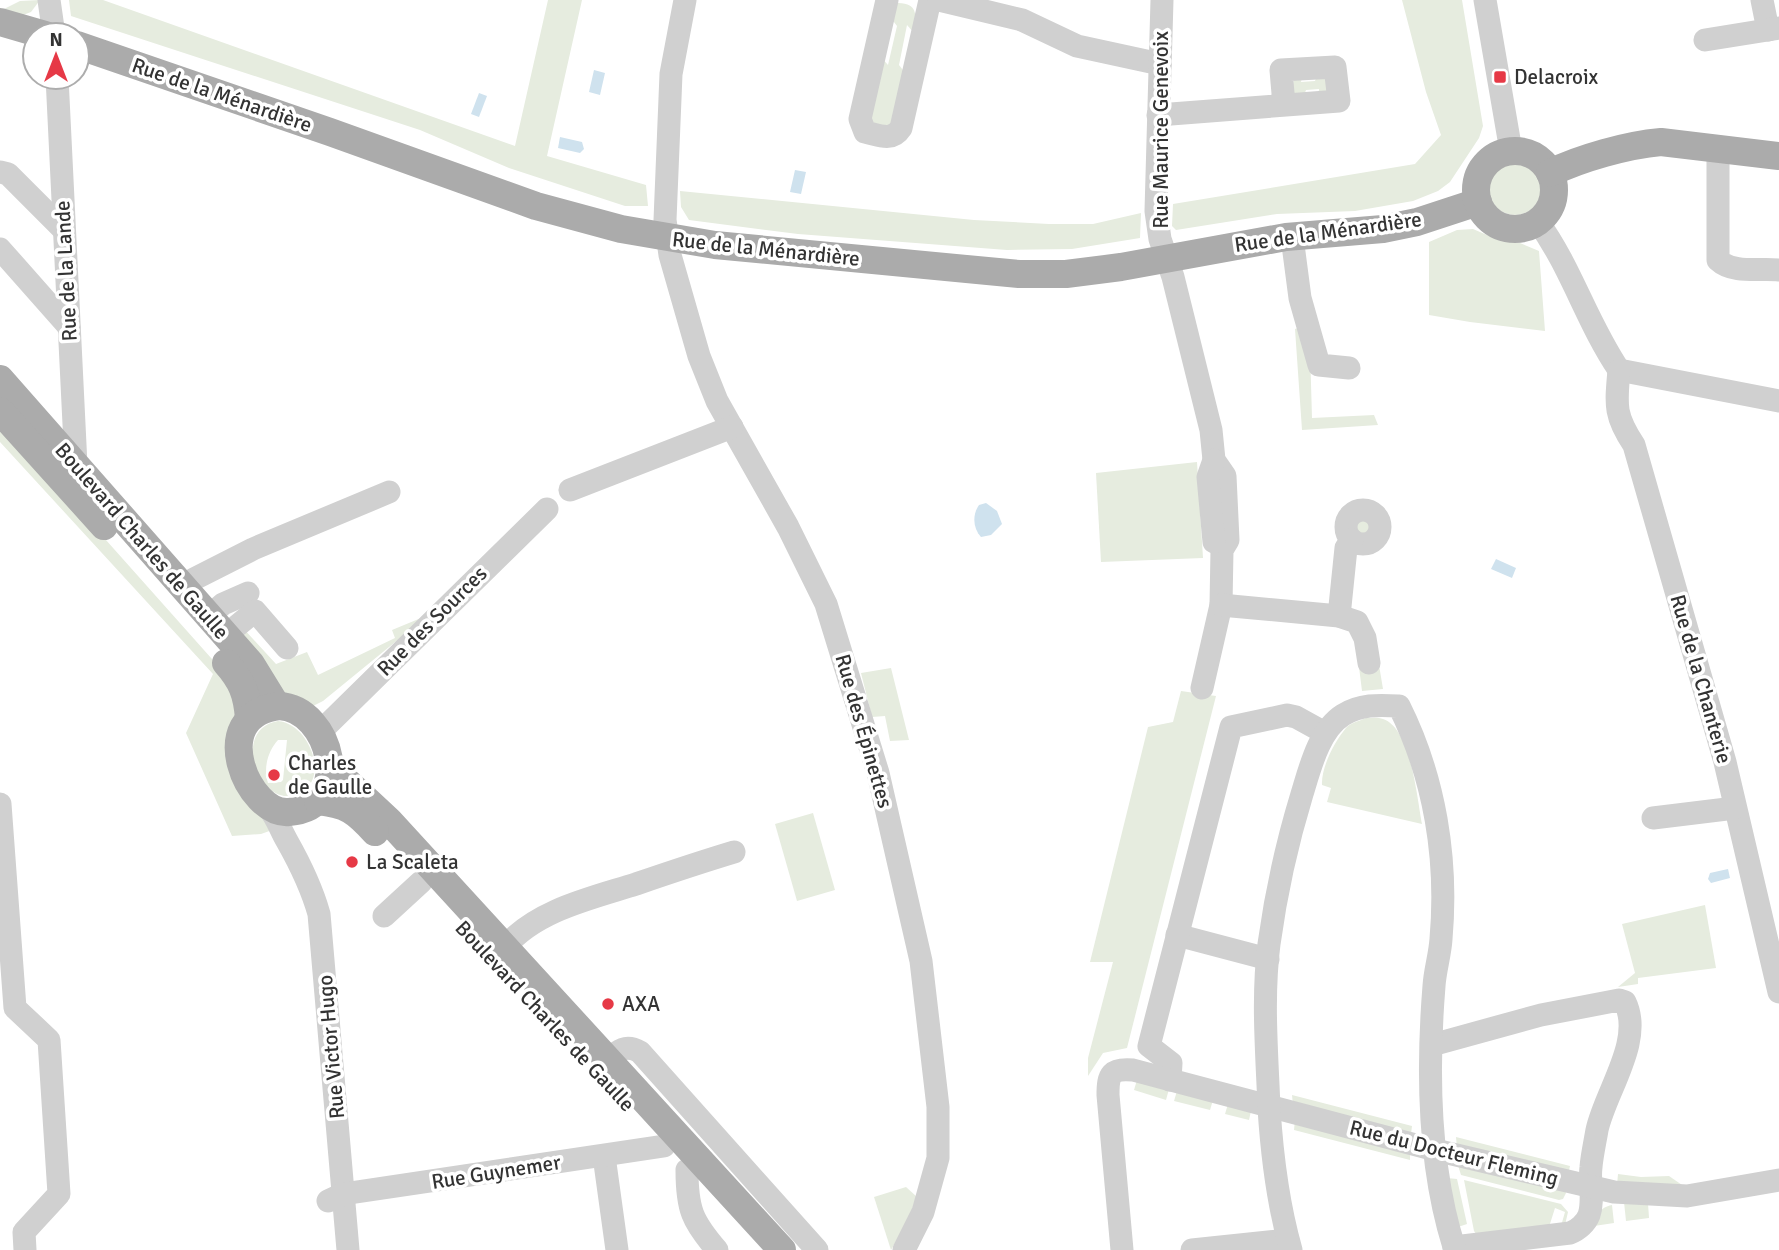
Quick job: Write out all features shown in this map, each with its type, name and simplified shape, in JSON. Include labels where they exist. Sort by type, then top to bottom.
[{"type":"main road","points":[[0,22],[21,28]]},
{"type":"main road","name":"Rue de la Ménardière","points":[[91,50],[536,206],[621,229],[727,246],[1019,274],[1066,274],[1292,237],[1382,229],[1417,222],[1478,202]]},
{"type":"main road","points":[[1550,173],[1568,164],[1645,143],[1661,142],[1779,156]]},
{"type":"main road","points":[[1523,152],[1534,156],[1550,173],[1554,187],[1553,200],[1538,222],[1527,228],[1515,229],[1492,222],[1483,213],[1476,191],[1482,169],[1500,154],[1523,152]]},
{"type":"main road","name":"Boulevard Charles de Gaulle","points":[[1,382],[251,664],[279,706]]},
{"type":"main road","name":"Boulevard Charles de Gaulle","points":[[0,411],[237,676],[246,692],[249,718]]},
{"type":"main road","points":[[279,706],[302,712],[308,717],[318,734],[330,766],[328,784],[309,806],[282,813],[268,807],[254,793],[239,755],[240,730],[249,718],[262,710],[279,706]]},
{"type":"main road","name":"Boulevard Charles de Gaulle","points":[[330,766],[389,821],[782,1250]]},
{"type":"main road","name":"Boulevard Charles de Gaulle","points":[[309,806],[334,803],[355,811],[761,1250]]},
{"type":"street","points":[[49,0],[52,21]]},
{"type":"street","name":"Rue des Épinettes","points":[[685,0],[671,74],[666,238],[699,356],[717,401],[788,527],[826,604],[878,773],[921,961],[938,1107],[938,1158],[923,1212],[904,1250]]},
{"type":"street","points":[[887,0],[860,119],[865,132],[889,138],[901,128],[930,0]]},
{"type":"street","points":[[939,0],[1022,20],[1077,46],[1160,64]]},
{"type":"street","name":"Rue Maurice Genevoix","points":[[1162,0],[1156,211],[1160,239],[1211,430],[1214,460],[1208,477],[1213,541],[1222,550],[1221,605]]},
{"type":"street","points":[[1485,0],[1511,152]]},
{"type":"street","points":[[1705,40],[1773,29],[1762,0]]},
{"type":"street","name":"Rue de la Lande","points":[[58,91],[76,465]]},
{"type":"street","points":[[1158,115],[1284,105]]},
{"type":"street","points":[[1718,148],[1718,260],[1727,267],[1779,270]]},
{"type":"street","points":[[0,172],[8,174],[64,230]]},
{"type":"street","points":[[1538,222],[1550,239],[1618,381],[1779,401]]},
{"type":"street","points":[[1292,237],[1300,298],[1319,365],[1349,369]]},
{"type":"street","points":[[0,249],[69,327]]},
{"type":"street","name":"Rue de la Chanterie","points":[[1618,381],[1617,411],[1621,426],[1634,445],[1725,762],[1779,992]]},
{"type":"street","points":[[570,490],[732,428]]},
{"type":"street","points":[[184,588],[194,579],[253,549],[389,492]]},
{"type":"street","name":"Rue des Sources","points":[[318,734],[547,509]]},
{"type":"street","points":[[1339,616],[1346,548],[1352,540]]},
{"type":"street","points":[[218,626],[223,604],[248,593]]},
{"type":"street","points":[[1202,688],[1221,605],[1339,616],[1357,622],[1365,639],[1369,663]]},
{"type":"street","points":[[218,626],[255,611],[287,648]]},
{"type":"street","points":[[1192,1250],[1290,1245],[1276,1182],[1266,1073],[1268,959],[1286,846],[1310,770],[1325,733],[1340,716],[1359,707],[1399,706],[1414,736],[1436,813],[1442,872],[1441,938],[1434,984],[1432,1045],[1435,1150],[1454,1249],[1577,1231],[1588,1219],[1590,1210],[1590,1187],[1598,1126],[1627,1051],[1630,1021],[1625,1002],[1619,1000],[1541,1015],[1432,1045]]},
{"type":"street","points":[[1170,1080],[1171,1063],[1149,1046],[1231,727],[1287,715],[1325,733]]},
{"type":"street","points":[[0,804],[1,848],[15,1008],[49,1040],[60,1194],[24,1232],[25,1250]]},
{"type":"street","points":[[292,848],[292,830],[309,806]]},
{"type":"street","name":"Rue Victor Hugo","points":[[268,807],[292,848],[316,901],[319,914],[336,1198],[348,1250]]},
{"type":"street","points":[[1653,818],[1735,808]]},
{"type":"street","points":[[505,947],[513,938],[546,916],[591,898],[734,852]]},
{"type":"street","points":[[384,916],[421,882]]},
{"type":"street","points":[[1177,935],[1268,959]]},
{"type":"street","name":"Boulevard Charles de Gaulle","points":[[608,1060],[623,1048],[629,1047],[640,1052],[817,1250]]},
{"type":"street","name":"Rue du Docteur Fleming","points":[[1122,1250],[1108,1081],[1112,1073],[1120,1069],[1251,1100],[1435,1150],[1614,1192],[1687,1196],[1779,1180]]},
{"type":"street","name":"Rue Guynemer","points":[[336,1198],[664,1146]]},
{"type":"street","points":[[604,1156],[617,1250]]},
{"type":"street","points":[[688,1170],[687,1196],[696,1224],[717,1250]]},
{"type":"shaded area","points":[[40,0],[31,12],[18,17],[2,10],[20,1]]},
{"type":"shaded area","points":[[69,0],[103,0],[515,146],[548,0],[582,0],[547,156],[646,185],[648,206],[625,206],[509,168],[420,130],[71,16]]},
{"type":"shaded area","points":[[1402,0],[1462,0],[1483,126],[1479,138],[1450,182],[1438,191],[1413,201],[1355,211],[1277,214],[1176,230],[1172,226],[1173,204],[1415,164],[1441,135],[1426,92]]},
{"type":"shaded area","points":[[898,3],[913,8],[916,17],[915,34],[907,25],[899,65],[909,78],[893,124],[883,127],[869,121],[881,57],[888,65],[897,26],[888,14]]},
{"type":"shaded area","points":[[1323,71],[1330,91],[1318,100],[1319,89],[1306,90],[1302,101],[1291,100],[1294,77],[1303,72],[1301,82],[1315,81],[1318,72]]},
{"type":"shaded area","points":[[1515,163],[1534,170],[1541,189],[1534,208],[1515,215],[1496,208],[1489,189],[1496,170]]},
{"type":"shaded area","points":[[680,191],[974,220],[1049,224],[1093,224],[1141,213],[1140,238],[1072,249],[1007,250],[798,234],[689,220],[681,207]]},
{"type":"shaded area","points":[[1473,229],[1501,241],[1520,243],[1539,251],[1545,331],[1429,315],[1429,242],[1457,230]]},
{"type":"shaded area","points":[[1298,328],[1310,349],[1312,418],[1374,415],[1378,425],[1302,430],[1295,329]]},
{"type":"shaded area","points":[[0,421],[236,686],[238,721],[275,829],[261,834],[232,836],[186,733],[213,674],[0,442]]},
{"type":"shaded area","points":[[1197,462],[1203,558],[1101,562],[1096,473]]},
{"type":"shaded area","points":[[1363,515],[1371,518],[1374,526],[1371,534],[1363,537],[1355,534],[1352,526],[1355,518]]},
{"type":"shaded area","points":[[421,618],[416,625],[323,701],[309,708],[288,699],[242,642],[242,627],[276,664],[307,652],[318,675],[395,638],[392,630]]},
{"type":"shaded area","points":[[1379,665],[1383,689],[1362,691],[1359,667]]},
{"type":"shaded area","points":[[891,668],[909,740],[890,741],[885,716],[872,717],[861,673]]},
{"type":"shaded area","points":[[1181,691],[1216,696],[1127,1048],[1103,1053],[1088,1076],[1088,1058],[1113,962],[1090,962],[1148,727],[1173,722]]},
{"type":"shaded area","points":[[1366,718],[1383,719],[1393,725],[1400,736],[1411,765],[1422,824],[1327,802],[1331,788],[1322,785],[1322,778],[1330,755],[1348,726]]},
{"type":"shaded area","points":[[278,721],[290,725],[301,733],[309,745],[315,771],[311,783],[303,791],[289,796],[277,794],[267,787],[259,776],[253,749],[256,737],[264,727]],"holes":[[[278,740],[287,740],[283,780],[268,783],[266,766],[269,754]]]},
{"type":"shaded area","points":[[813,813],[835,890],[797,901],[775,824]]},
{"type":"shaded area","points":[[1705,905],[1716,968],[1638,978],[1638,984],[1618,987],[1635,973],[1622,924]]},
{"type":"shaded area","points":[[1137,1080],[1169,1089],[1166,1100],[1134,1090]]},
{"type":"shaded area","points":[[1177,1091],[1213,1100],[1210,1110],[1174,1101]]},
{"type":"shaded area","points":[[1292,1095],[1412,1126],[1411,1134],[1293,1105]]},
{"type":"shaded area","points":[[1228,1104],[1251,1111],[1249,1120],[1225,1114]]},
{"type":"shaded area","points":[[1295,1120],[1410,1150],[1410,1160],[1294,1130]]},
{"type":"shaded area","points":[[1456,1137],[1570,1166],[1568,1175],[1457,1148]]},
{"type":"shaded area","points":[[1457,1162],[1565,1190],[1566,1193],[1563,1199],[1559,1200],[1461,1175]]},
{"type":"shaded area","points":[[1618,1174],[1669,1176],[1685,1187],[1617,1185]]},
{"type":"shaded area","points":[[1447,1178],[1457,1179],[1467,1224],[1458,1227]]},
{"type":"shaded area","points":[[1464,1180],[1561,1204],[1568,1212],[1565,1225],[1561,1226],[1565,1212],[1555,1208],[1549,1227],[1477,1235]]},
{"type":"shaded area","points":[[906,1187],[917,1197],[891,1250],[874,1197]]},
{"type":"shaded area","points":[[1624,1202],[1648,1203],[1649,1218],[1626,1221]]},
{"type":"shaded area","points":[[1612,1205],[1614,1223],[1594,1226],[1600,1212]]},
{"type":"water","points":[[594,70],[605,73],[600,95],[589,92]]},
{"type":"water","points":[[479,93],[487,96],[479,117],[471,114]]},
{"type":"water","points":[[560,137],[582,142],[584,149],[580,153],[558,148]]},
{"type":"water","points":[[795,170],[806,172],[801,194],[790,192]]},
{"type":"water","points":[[986,503],[997,511],[1002,524],[991,535],[981,537],[976,530],[974,517],[979,505]]},
{"type":"water","points":[[1496,559],[1516,568],[1512,578],[1491,569]]},
{"type":"water","points":[[1728,869],[1730,878],[1711,883],[1708,879],[1710,873]]},
{"type":"place","name":"Delacroix","points":[[1500,77]]},
{"type":"place","name":"Charles de Gaulle","points":[[274,775]]},
{"type":"place","name":"La Scaleta","points":[[352,862]]},
{"type":"place","name":"AXA","points":[[608,1004]]}]
